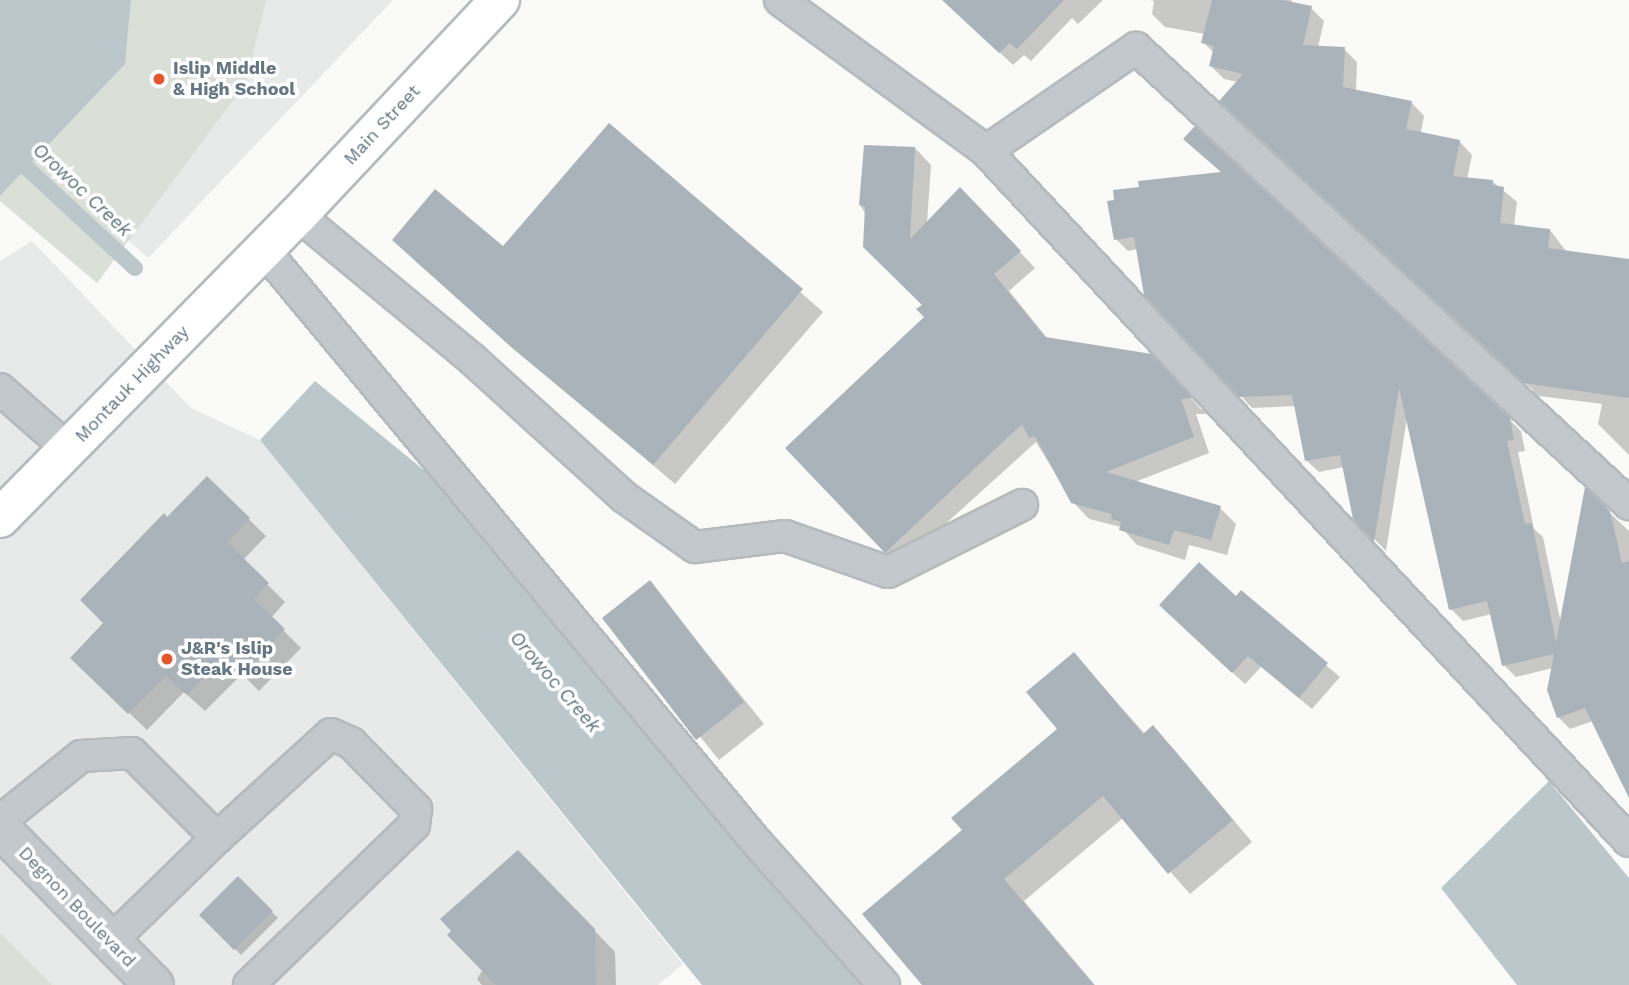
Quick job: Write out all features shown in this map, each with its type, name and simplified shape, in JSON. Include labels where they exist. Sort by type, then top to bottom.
[{"type":"main road","name":"Main Street","points":[[264,250],[500,0]]},
{"type":"main road","name":"Montauk Highway","points":[[0,518],[264,250]]},
{"type":"street","name":"Degnon Boulevard","points":[[0,828],[154,985]]},
{"type":"lane","points":[[780,0],[986,151],[1629,841]]},
{"type":"lane","points":[[986,151],[1136,48],[1629,504]]},
{"type":"lane","points":[[298,215],[473,360],[624,497],[695,547],[785,536],[888,572],[1022,505]]},
{"type":"lane","points":[[264,250],[758,844],[884,985]]},
{"type":"lane","points":[[0,388],[68,449]]},
{"type":"lane","points":[[111,941],[217,838],[331,734],[351,743],[416,809],[414,825],[249,985]]},
{"type":"lane","points":[[0,821],[81,756],[132,752],[217,838]]},
{"type":"shaded area","name":"Islip Middle & High School","points":[[0,0],[393,0],[148,258],[37,157]]},
{"type":"shaded area","points":[[131,0],[266,0],[246,83],[97,283],[0,201],[0,196],[125,64]]},
{"type":"shaded area","points":[[32,241],[191,408],[260,440],[683,964],[658,985],[0,985],[0,261]]},
{"type":"shaded area","points":[[0,933],[52,985],[0,985]]},
{"type":"water","points":[[0,0],[131,0],[125,64],[0,196]]},
{"type":"water","points":[[315,381],[447,489],[867,985],[702,985],[260,440]]},
{"type":"water","points":[[1549,781],[1629,878],[1629,985],[1517,985],[1441,888]]},
{"type":"building","points":[[942,0],[1064,0],[1017,49],[1010,43],[999,53]]},
{"type":"building","points":[[1212,0],[1282,0],[1312,6],[1303,45],[1345,47],[1343,87],[1412,101],[1406,129],[1460,140],[1453,176],[1493,180],[1492,185],[1504,187],[1500,223],[1550,229],[1548,248],[1629,259],[1629,398],[1524,383],[1219,101],[1243,74],[1209,66],[1214,46],[1201,43]]},
{"type":"building","points":[[609,123],[803,289],[653,465],[511,347],[392,240],[435,189],[503,246]]},
{"type":"building","points":[[1195,126],[1510,418],[1514,440],[1507,441],[1525,524],[1532,523],[1556,642],[1585,487],[1610,511],[1622,563],[1629,561],[1629,798],[1585,708],[1557,718],[1547,690],[1554,654],[1502,666],[1487,601],[1449,610],[1399,388],[1374,542],[1353,519],[1340,455],[1305,461],[1292,395],[1239,397],[1144,295],[1134,237],[1114,240],[1107,201],[1114,200],[1113,190],[1139,187],[1138,181],[1221,172],[1183,139]]},
{"type":"building","points":[[864,145],[915,147],[910,239],[960,187],[1021,251],[994,274],[1045,337],[1152,354],[1193,398],[1181,399],[1194,437],[1106,472],[1221,506],[1211,540],[1174,530],[1169,545],[1119,530],[1121,522],[1111,519],[1112,514],[1071,503],[1035,436],[1029,438],[1022,424],[885,553],[785,448],[924,317],[916,309],[922,305],[863,247],[865,207],[859,205]]},
{"type":"building","points":[[207,476],[250,518],[227,542],[269,583],[254,599],[285,629],[241,675],[223,658],[187,695],[166,676],[128,714],[70,658],[103,623],[80,600],[164,513],[167,517]]},
{"type":"building","points":[[1199,562],[1236,596],[1241,590],[1328,663],[1299,698],[1248,656],[1232,673],[1159,605]]},
{"type":"building","points":[[650,580],[744,702],[696,740],[602,618]]},
{"type":"building","points":[[1074,652],[1143,734],[1153,725],[1233,820],[1168,874],[1103,796],[1004,879],[1094,985],[922,985],[862,914],[962,830],[951,818],[1057,729],[1026,692]]},
{"type":"building","points":[[518,850],[595,929],[596,985],[496,985],[447,935],[451,931],[440,919]]},
{"type":"building","points":[[238,876],[273,911],[234,950],[199,915]]},
{"type":"waterway","name":"Orowoc Creek","points":[[0,143],[135,268]]},
{"type":"place","name":"Islip Middle & High School","points":[[159,79]]},
{"type":"place","name":"J&R's Islip Steak House","points":[[167,659]]}]
